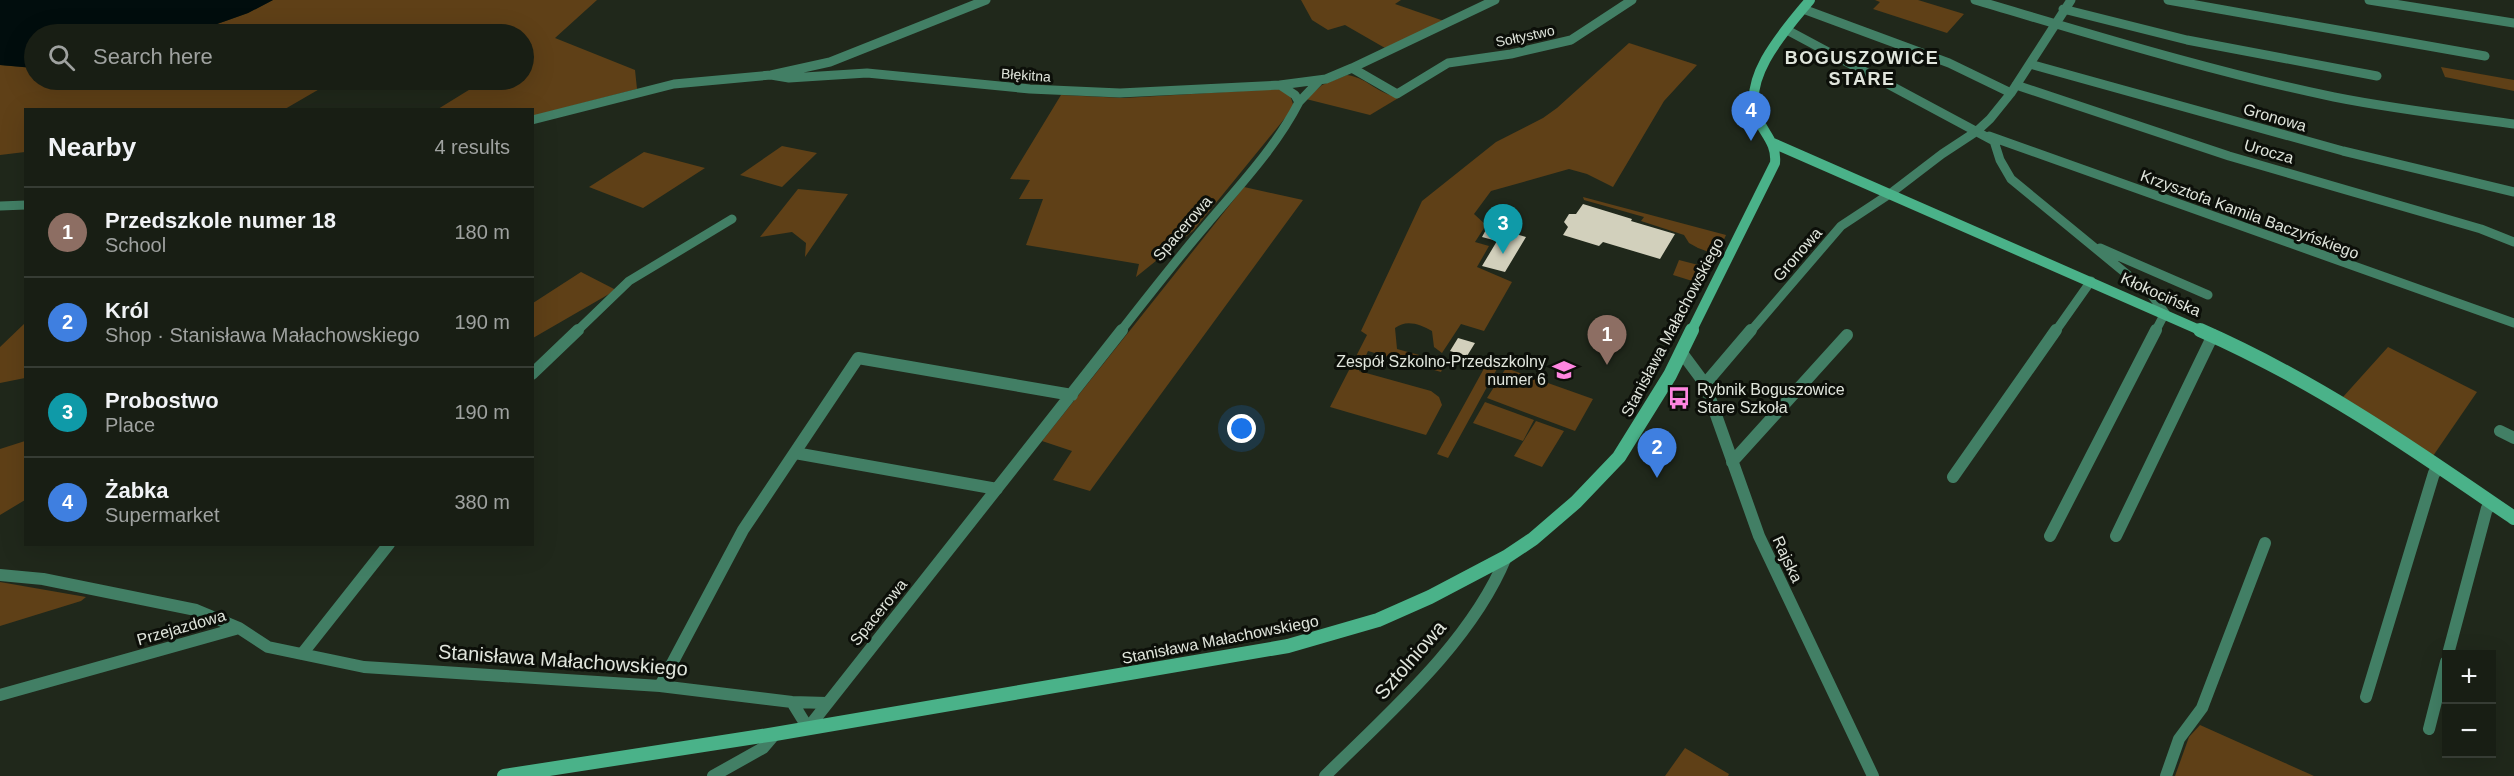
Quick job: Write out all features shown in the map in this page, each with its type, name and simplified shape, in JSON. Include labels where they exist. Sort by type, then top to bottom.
[{"type":"street","name":"Błękitna","points":[[534,119],[674,84],[771,75],[830,62],[986,0]]},
{"type":"street","points":[[1320,80],[1352,68],[1495,0]]},
{"type":"street","name":"Sołtystwo","points":[[1352,68],[1397,94],[1448,63],[1511,54],[1571,40],[1632,0]]},
{"type":"street","points":[[1773,143],[1753,108],[1752,96],[1763,65],[1810,0]]},
{"type":"street","points":[[1975,0],[2055,24],[2313,92],[2427,113],[2514,124]]},
{"type":"street","name":"Gronowa","points":[[1705,384],[1841,226],[1891,193],[1942,153],[1977,132],[2014,89],[2071,0]]},
{"type":"street","points":[[2168,0],[2485,56]]},
{"type":"street","points":[[2369,0],[2514,23]]},
{"type":"street","points":[[1803,9],[2014,89]]},
{"type":"street","points":[[2064,9],[2187,40],[2377,76]]},
{"type":"street","points":[[1787,30],[1994,141],[2000,160],[2011,179],[2151,294],[2165,313],[2050,536]]},
{"type":"street","name":"Gronowa","points":[[2030,64],[2343,151],[2514,192]]},
{"type":"street","name":"Błękitna","points":[[771,75],[779,78],[867,73],[1030,89],[1120,93],[1280,85],[1320,80]]},
{"type":"street","name":"Spacerowa","points":[[808,728],[1072,395],[1166,272],[1242,183],[1286,127],[1299,102],[1320,80]]},
{"type":"street","points":[[1280,85],[1295,95],[1299,102]]},
{"type":"street","name":"Urocza","points":[[2014,89],[2229,156],[2481,229],[2514,242]]},
{"type":"street","name":"Krzysztofa Kamila Baczyńskiego","points":[[1977,132],[2514,323]]},
{"type":"street","name":"Kłokocińska","points":[[1773,143],[2213,335],[2322,391],[2514,518]]},
{"type":"street","name":"Stanisława Małachowskiego","points":[[504,776],[775,734],[1288,646],[1377,620],[1430,597],[1506,557],[1556,520],[1619,457],[1649,413],[1682,353],[1773,169],[1776,156],[1773,143]]},
{"type":"street","points":[[0,206],[24,205]]},
{"type":"street","points":[[534,372],[629,281],[732,219]]},
{"type":"street","points":[[2093,247],[2107,250],[2208,295]]},
{"type":"street","points":[[1953,477],[2091,281]]},
{"type":"street","points":[[1732,462],[1847,335]]},
{"type":"street","points":[[2116,536],[2213,335]]},
{"type":"street","name":"Rajska","points":[[1682,353],[1705,384],[1764,547],[1873,776]]},
{"type":"street","points":[[660,686],[743,530],[858,357],[1072,395]]},
{"type":"street","points":[[2500,431],[2514,438]]},
{"type":"street","points":[[795,453],[997,489]]},
{"type":"street","points":[[2366,697],[2434,473],[2441,468]]},
{"type":"street","points":[[2449,650],[2487,508],[2495,505]]},
{"type":"street","points":[[2166,776],[2179,739],[2202,708],[2265,543]]},
{"type":"street","points":[[302,654],[387,546]]},
{"type":"street","name":"Sztolniowa","points":[[1325,776],[1432,670],[1495,584],[1506,557]]},
{"type":"street","name":"Przejazdowa","points":[[0,575],[43,579],[196,610],[238,628]]},
{"type":"street","name":"Stanisława Małachowskiego","points":[[238,628],[268,647],[364,667],[660,686],[792,702],[827,703]]},
{"type":"street","name":"Przejazdowa","points":[[0,695],[238,628]]},
{"type":"street","points":[[2429,729],[2442,678]]},
{"type":"street","points":[[792,702],[808,728]]},
{"type":"street","points":[[713,776],[763,748],[775,734]]},
{"type":"shaded area","points":[[0,0],[273,0],[248,13],[217,24],[24,24],[24,67],[0,65]]},
{"type":"shaded area","points":[[273,0],[597,0],[555,38],[635,70],[637,89],[534,116],[534,108],[440,108],[469,90],[534,90],[534,24],[217,24],[248,13]]},
{"type":"shaded area","points":[[1301,0],[1401,0],[1395,4],[1444,21],[1385,48],[1345,25],[1328,30],[1312,20]]},
{"type":"shaded area","points":[[1875,0],[1918,0],[1964,14],[1947,33],[1873,9],[1880,2]]},
{"type":"shaded area","points":[[1629,43],[1697,65],[1664,101],[1613,187],[1587,174],[1569,169],[1491,191],[1474,214],[1486,225],[1475,242],[1489,246],[1477,267],[1512,282],[1484,331],[1461,324],[1442,353],[1434,347],[1432,331],[1427,328],[1408,323],[1395,328],[1397,349],[1445,362],[1441,372],[1368,351],[1359,371],[1431,391],[1439,397],[1442,405],[1426,435],[1330,407],[1367,335],[1361,331],[1422,201],[1496,142],[1543,118],[1557,108]]},
{"type":"shaded area","points":[[0,65],[24,67],[24,90],[318,90],[287,108],[24,108],[24,152],[0,155]]},
{"type":"shaded area","points":[[2441,67],[2514,80],[2514,91],[2445,77]]},
{"type":"shaded area","points":[[1347,75],[1362,80],[1385,93],[1400,97],[1370,115],[1306,99],[1322,85]]},
{"type":"shaded area","points":[[1278,89],[1289,92],[1294,107],[1193,231],[1136,277],[1139,264],[1026,245],[1043,199],[1019,199],[1030,180],[1010,179],[1061,95],[1124,98]]},
{"type":"shaded area","points":[[782,146],[817,153],[782,187],[740,175]]},
{"type":"shaded area","points":[[644,152],[705,168],[643,208],[589,187]]},
{"type":"shaded area","points":[[1244,187],[1303,200],[1090,491],[1053,480],[1072,451],[1042,441]]},
{"type":"shaded area","points":[[798,189],[848,194],[805,257],[806,243],[792,232],[760,237]]},
{"type":"shaded area","points":[[1583,197],[1726,235],[1717,255],[1689,243],[1684,235],[1641,221],[1644,217],[1584,200]]},
{"type":"shaded area","points":[[1679,260],[1710,268],[1702,284],[1673,275]]},
{"type":"shaded area","points":[[581,272],[616,290],[534,337],[534,302]]},
{"type":"shaded area","points":[[24,324],[24,378],[0,383],[0,347]]},
{"type":"shaded area","points":[[2388,347],[2477,392],[2433,456],[2343,397]]},
{"type":"shaded area","points":[[1487,363],[1498,367],[1448,458],[1437,454]]},
{"type":"shaded area","points":[[1506,368],[1593,399],[1575,431],[1487,398]]},
{"type":"shaded area","points":[[1485,402],[1534,420],[1523,441],[1473,423]]},
{"type":"shaded area","points":[[1536,421],[1564,431],[1542,467],[1514,456]]},
{"type":"shaded area","points":[[24,441],[24,501],[0,515],[0,449]]},
{"type":"shaded area","points":[[0,582],[86,597],[81,601],[0,626]]},
{"type":"shaded area","points":[[2200,725],[2314,776],[2175,776],[2189,737]]},
{"type":"shaded area","points":[[1685,748],[1729,774],[1728,776],[1665,776]]},
{"type":"building","points":[[1583,204],[1675,234],[1660,259],[1603,242],[1599,246],[1563,235],[1568,227],[1564,222],[1569,214],[1576,214]]},
{"type":"building","points":[[1488,226],[1526,237],[1505,272],[1482,266],[1497,241],[1482,237]]},
{"type":"building","points":[[1458,338],[1475,343],[1467,356],[1450,351]]},
{"type":"place","name":"Żabka","points":[[1751,141]]},
{"type":"place","name":"Probostwo","points":[[1503,254]]},
{"type":"place","name":"Przedszkole numer 18","points":[[1607,365]]},
{"type":"place","name":"Zespół Szkolno-Przedszkolny numer 6","points":[[1564,370]]},
{"type":"place","name":"Rybnik Boguszowice Stare Szkoła","points":[[1679,398]]},
{"type":"place","name":"Król","points":[[1657,478]]},
{"type":"district","name":"BOGUSZOWICE STARE","points":[[1862,68]]}]
